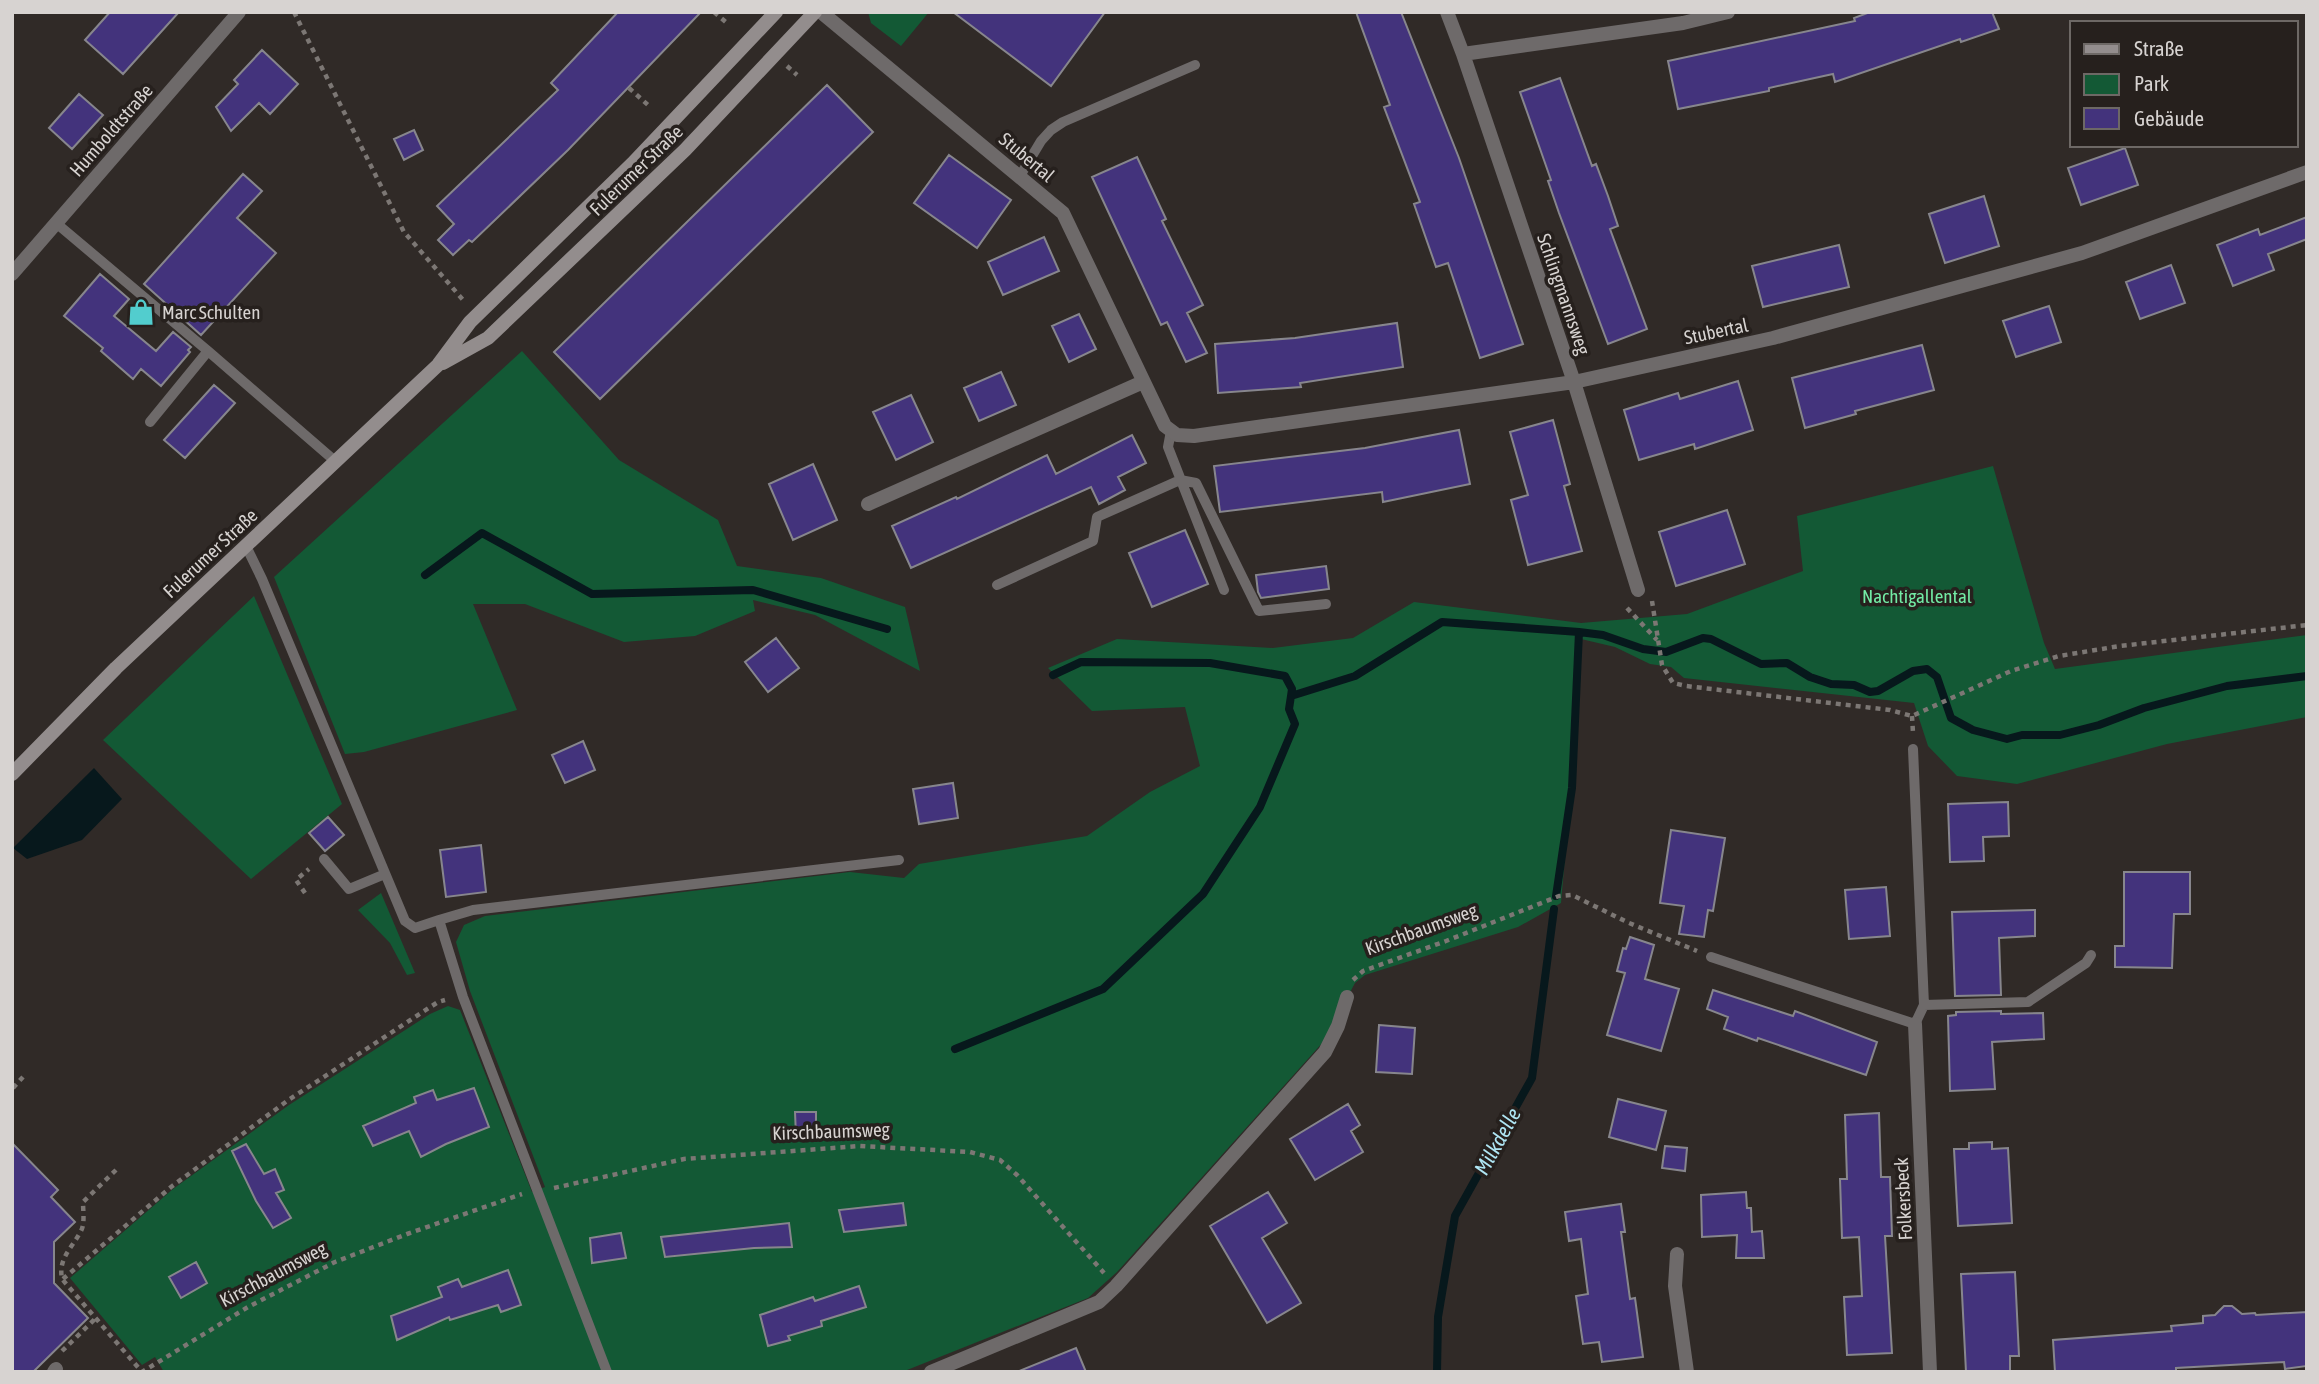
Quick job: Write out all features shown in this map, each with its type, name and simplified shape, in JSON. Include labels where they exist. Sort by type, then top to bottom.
[{"type":"main road","name":"Fulerumer Straße","points":[[12,774],[116,668],[438,365],[470,322],[633,163],[776,12]]},
{"type":"main road","name":"Fulerumer Straße","points":[[438,365],[488,338],[685,150],[815,12]]},
{"type":"street","name":"Humboldtstraße","points":[[12,274],[239,12]]},
{"type":"street","name":"Stubertal","points":[[821,12],[1063,213],[1165,426],[1177,435],[1194,436],[1574,382],[1773,338],[2082,253],[2307,172]]},
{"type":"street","name":"Schlingmannsweg","points":[[1447,12],[1574,382],[1638,590]]},
{"type":"street","points":[[1463,54],[1682,23],[1728,12]]},
{"type":"street","points":[[868,504],[1143,382]]},
{"type":"street","points":[[931,1372],[960,1366],[1099,1301],[1116,1286],[1325,1052],[1338,1026],[1347,997]]},
{"type":"street","name":"Folkersbeck","points":[[1915,1024],[1930,1372]]},
{"type":"street","points":[[1676,1254],[1675,1286],[1687,1372]]},
{"type":"lane","points":[[1020,176],[1051,130],[1063,122],[1195,65]]},
{"type":"lane","points":[[56,223],[335,461]]},
{"type":"lane","points":[[150,422],[208,351]]},
{"type":"lane","points":[[1171,430],[1168,447],[1224,590]]},
{"type":"lane","points":[[997,585],[1093,541],[1097,517],[1180,481],[1196,483],[1259,611],[1326,604]]},
{"type":"lane","points":[[246,546],[405,921],[415,928],[473,910],[899,860]]},
{"type":"lane","name":"Folkersbeck","points":[[1913,750],[1924,1005],[1915,1024]]},
{"type":"lane","points":[[324,859],[349,889],[385,874]]},
{"type":"lane","points":[[439,920],[463,997],[607,1372]]},
{"type":"lane","points":[[1924,1005],[2028,1002],[2086,963],[2091,955]]},
{"type":"lane","points":[[1711,957],[1915,1024]]},
{"type":"path","points":[[294,12],[404,232],[460,293],[470,322]]},
{"type":"path","points":[[715,12],[727,23]]},
{"type":"path","points":[[629,88],[648,105]]},
{"type":"path","points":[[1657,640],[1626,607],[1638,590],[1652,599],[1662,665],[1673,683],[1686,687],[1890,710],[1912,716],[2011,671],[2059,656],[2120,646],[2307,625]]},
{"type":"path","points":[[305,893],[296,880],[306,871]]},
{"type":"path","name":"Kirschbaumsweg","points":[[1347,997],[1352,981],[1363,971],[1446,942],[1559,896],[1573,895],[1629,923],[1711,957]]},
{"type":"path","points":[[62,1279],[171,1186],[287,1101],[438,1002],[463,997]]},
{"type":"path","points":[[13,1088],[23,1077]]},
{"type":"path","name":"Kirschbaumsweg","points":[[97,1317],[142,1371],[248,1307],[335,1262],[514,1195],[684,1159],[860,1146],[970,1152],[1000,1160],[1017,1175],[1116,1286]]},
{"type":"path","points":[[55,1370],[58,1356],[97,1317],[62,1279],[61,1271],[68,1247],[83,1229],[83,1202],[116,1170]]},
{"type":"green space","points":[[868,12],[929,12],[901,46],[871,23]]},
{"type":"green space","points":[[522,351],[619,460],[718,520],[737,566],[821,578],[905,607],[920,671],[815,615],[753,600],[755,611],[695,636],[624,642],[525,604],[473,604],[517,710],[364,752],[345,754],[274,577]]},
{"type":"green space","name":"Nachtigallental","points":[[1993,466],[2044,643],[2055,669],[2307,635],[2307,717],[2167,744],[2017,784],[1957,776],[1928,746],[1914,703],[1684,678],[1671,667],[1650,664],[1615,647],[1581,639],[1561,903],[1518,927],[1365,975],[1355,983],[1324,1041],[1117,1272],[1088,1298],[902,1372],[164,1372],[155,1357],[142,1365],[70,1278],[173,1189],[289,1105],[430,1014],[448,1006],[460,1010],[532,1192],[545,1187],[470,991],[456,942],[464,925],[485,916],[850,872],[904,878],[919,864],[1087,836],[1150,792],[1200,766],[1185,707],[1092,711],[1048,668],[1117,639],[1273,648],[1353,638],[1414,602],[1581,623],[1687,614],[1803,571],[1797,516]]},
{"type":"green space","points":[[254,596],[342,804],[251,879],[103,740]]},
{"type":"green space","points":[[381,893],[415,973],[407,975],[390,943],[358,910]]},
{"type":"shaded area","points":[[94,768],[122,799],[82,840],[27,859],[13,848]]},
{"type":"building","points":[[110,12],[179,12],[123,74],[85,40]]},
{"type":"building","points":[[618,12],[701,12],[568,150],[472,242],[469,240],[453,255],[438,240],[454,224],[437,206],[558,90],[551,83]]},
{"type":"building","points":[[953,12],[1105,12],[1051,86]]},
{"type":"building","points":[[1356,12],[1401,12],[1459,158],[1523,344],[1480,358],[1448,263],[1436,267],[1414,204],[1420,202],[1384,107],[1390,105]]},
{"type":"building","points":[[1870,12],[1992,12],[1999,29],[1961,42],[1960,39],[1835,82],[1833,74],[1769,88],[1769,91],[1678,109],[1668,61],[1855,21],[1854,18]]},
{"type":"building","points":[[262,50],[298,84],[270,114],[259,103],[231,131],[216,107],[238,84],[234,80]]},
{"type":"building","points":[[1560,78],[1592,166],[1596,164],[1608,196],[1618,226],[1610,229],[1647,329],[1608,344],[1559,213],[1548,181],[1551,180],[1520,92]]},
{"type":"building","points":[[827,85],[873,132],[600,399],[554,352]]},
{"type":"building","points":[[79,94],[103,115],[72,149],[49,128]]},
{"type":"building","points":[[414,130],[423,150],[404,160],[394,139]]},
{"type":"building","points":[[2125,148],[2138,185],[2081,205],[2068,168]]},
{"type":"building","points":[[949,155],[1011,200],[977,248],[914,203]]},
{"type":"building","points":[[1137,157],[1166,219],[1162,221],[1203,305],[1187,313],[1207,353],[1186,362],[1167,322],[1161,325],[1092,177]]},
{"type":"building","points":[[243,174],[262,191],[237,218],[276,253],[201,335],[144,284]]},
{"type":"building","points":[[1984,196],[1999,246],[1945,263],[1929,214]]},
{"type":"building","points":[[2307,217],[2307,239],[2268,254],[2274,270],[2233,286],[2217,245],[2258,229],[2260,235]]},
{"type":"building","points":[[1044,237],[1059,271],[1003,295],[988,262]]},
{"type":"building","points":[[1839,245],[1849,287],[1763,307],[1752,266]]},
{"type":"building","points":[[2171,265],[2185,303],[2140,319],[2126,282]]},
{"type":"building","points":[[100,274],[129,299],[114,316],[156,351],[173,332],[191,347],[188,350],[190,352],[161,386],[141,369],[133,379],[101,351],[103,348],[64,316]]},
{"type":"building","points":[[2049,306],[2061,342],[2016,357],[2003,321]]},
{"type":"building","points":[[1079,314],[1096,349],[1069,362],[1052,326]]},
{"type":"building","points":[[1397,323],[1403,367],[1300,383],[1301,387],[1218,393],[1215,344],[1295,338]]},
{"type":"building","points":[[1922,345],[1934,390],[1855,411],[1856,414],[1805,428],[1792,378]]},
{"type":"building","points":[[1001,372],[1016,405],[979,421],[964,388]]},
{"type":"building","points":[[1738,381],[1753,430],[1695,449],[1694,444],[1639,460],[1624,410],[1678,393],[1680,399]]},
{"type":"building","points":[[214,385],[235,403],[185,458],[164,440]]},
{"type":"building","points":[[911,395],[933,442],[896,460],[873,412]]},
{"type":"building","points":[[1553,420],[1570,484],[1564,486],[1582,551],[1528,565],[1511,500],[1528,495],[1510,432]]},
{"type":"building","points":[[1459,430],[1470,484],[1383,502],[1382,492],[1220,512],[1214,466],[1365,448]]},
{"type":"building","points":[[1132,435],[1146,463],[1118,477],[1125,490],[1099,504],[1091,487],[911,568],[892,526],[956,497],[957,499],[1047,455],[1056,474]]},
{"type":"building","points":[[813,464],[837,520],[793,540],[769,484]]},
{"type":"building","points":[[1727,510],[1745,564],[1676,586],[1659,532]]},
{"type":"building","points":[[1185,530],[1208,584],[1152,607],[1129,553]]},
{"type":"building","points":[[1326,566],[1329,589],[1261,598],[1258,592],[1256,575]]},
{"type":"building","points":[[776,638],[799,668],[768,692],[745,662]]},
{"type":"building","points":[[583,741],[595,770],[565,783],[552,755]]},
{"type":"building","points":[[953,783],[958,818],[919,824],[913,789]]},
{"type":"building","points":[[2008,802],[2009,836],[1983,837],[1984,861],[1950,862],[1948,804]]},
{"type":"building","points":[[328,817],[344,835],[325,851],[309,833]]},
{"type":"building","points":[[1671,830],[1725,838],[1713,911],[1708,910],[1704,937],[1679,934],[1684,906],[1660,903]]},
{"type":"building","points":[[481,845],[486,892],[446,897],[440,850]]},
{"type":"building","points":[[2124,872],[2190,872],[2190,914],[2174,914],[2172,968],[2115,967],[2115,946],[2124,946]]},
{"type":"building","points":[[1886,887],[1890,936],[1849,939],[1845,890]]},
{"type":"building","points":[[2035,910],[2035,936],[1999,938],[2001,995],[1955,996],[1952,912]]},
{"type":"building","points":[[1630,937],[1654,945],[1645,979],[1679,989],[1661,1051],[1607,1035],[1625,973],[1617,971],[1623,948],[1626,949]]},
{"type":"building","points":[[1713,990],[1793,1016],[1795,1011],[1877,1042],[1866,1075],[1724,1029],[1728,1017],[1707,1009]]},
{"type":"building","points":[[2001,1011],[2001,1014],[2043,1013],[2044,1039],[1992,1042],[1995,1089],[1950,1091],[1948,1016],[1956,1015],[1956,1012]]},
{"type":"building","points":[[1379,1025],[1415,1028],[1412,1074],[1376,1072]]},
{"type":"building","points":[[474,1088],[489,1127],[421,1157],[409,1131],[373,1146],[363,1126],[416,1103],[414,1097],[433,1090],[437,1100]]},
{"type":"building","points":[[1618,1099],[1666,1111],[1656,1150],[1609,1137]]},
{"type":"building","points":[[1348,1104],[1360,1125],[1351,1131],[1363,1152],[1315,1180],[1290,1139]]},
{"type":"building","points":[[795,1112],[816,1112],[816,1135],[796,1136]]},
{"type":"building","points":[[1879,1113],[1881,1177],[1890,1177],[1892,1236],[1885,1236],[1892,1353],[1847,1355],[1844,1297],[1862,1296],[1859,1237],[1842,1238],[1840,1179],[1847,1179],[1845,1115]]},
{"type":"building","points":[[1992,1142],[1992,1149],[2008,1148],[2012,1223],[1958,1226],[1954,1149],[1969,1149],[1969,1143]]},
{"type":"building","points":[[12,1143],[58,1190],[51,1197],[75,1222],[54,1242],[54,1283],[88,1318],[33,1372],[12,1372]]},
{"type":"building","points":[[246,1144],[264,1174],[275,1169],[284,1190],[276,1193],[291,1218],[273,1228],[256,1201],[232,1151]]},
{"type":"building","points":[[1665,1146],[1687,1148],[1685,1171],[1662,1168]]},
{"type":"building","points":[[1268,1192],[1287,1223],[1262,1238],[1301,1303],[1267,1323],[1210,1226]]},
{"type":"building","points":[[1746,1192],[1747,1208],[1751,1208],[1752,1232],[1762,1231],[1764,1258],[1736,1258],[1737,1235],[1702,1237],[1701,1195]]},
{"type":"building","points":[[903,1203],[906,1225],[844,1232],[839,1210]]},
{"type":"building","points":[[1621,1204],[1625,1232],[1621,1232],[1630,1299],[1635,1298],[1643,1357],[1602,1362],[1599,1342],[1583,1344],[1576,1296],[1588,1294],[1581,1239],[1569,1241],[1565,1212]]},
{"type":"building","points":[[789,1223],[792,1247],[665,1257],[661,1237]]},
{"type":"building","points":[[621,1233],[626,1258],[592,1263],[590,1238]]},
{"type":"building","points":[[196,1262],[207,1283],[181,1298],[169,1277]]},
{"type":"building","points":[[508,1270],[521,1305],[501,1312],[498,1305],[450,1320],[449,1317],[397,1340],[391,1316],[442,1297],[438,1287],[458,1279],[462,1287]]},
{"type":"building","points":[[2015,1272],[2019,1356],[2010,1356],[2010,1372],[1966,1372],[1961,1274]]},
{"type":"building","points":[[859,1286],[866,1307],[821,1321],[822,1326],[788,1336],[790,1340],[768,1346],[760,1315],[813,1297],[815,1301]]},
{"type":"building","points":[[2224,1306],[2232,1306],[2242,1314],[2307,1312],[2307,1366],[2285,1369],[2284,1362],[2176,1368],[2176,1372],[2055,1372],[2053,1340],[2172,1331],[2171,1326],[2203,1323],[2203,1316],[2215,1315]]},
{"type":"building","points":[[1076,1348],[1086,1372],[1019,1371]]},
{"type":"waterway","points":[[425,575],[482,533],[592,594],[753,590],[887,629]]},
{"type":"waterway","points":[[1053,675],[1081,662],[1210,663],[1285,676],[1292,689],[1291,696],[1355,676],[1442,622],[1603,635],[1643,649],[1666,652],[1703,638],[1711,639],[1761,664],[1787,663],[1810,677],[1831,684],[1854,685],[1870,692],[1878,691],[1913,671],[1927,669],[1937,677],[1951,718],[1973,730],[2007,739],[2022,735],[2060,735],[2099,725],[2144,708],[2227,686],[2307,676]]},
{"type":"waterway","name":"Milkdelle","points":[[1556,896],[1572,788],[1579,632]]},
{"type":"waterway","points":[[955,1049],[1103,989],[1203,894],[1260,807],[1295,724],[1289,709],[1291,696]]},
{"type":"waterway","name":"Milkdelle","points":[[1437,1372],[1438,1317],[1455,1216],[1532,1078],[1554,909]]},
{"type":"place","name":"Marc Schulten","points":[[141,312]]}]
